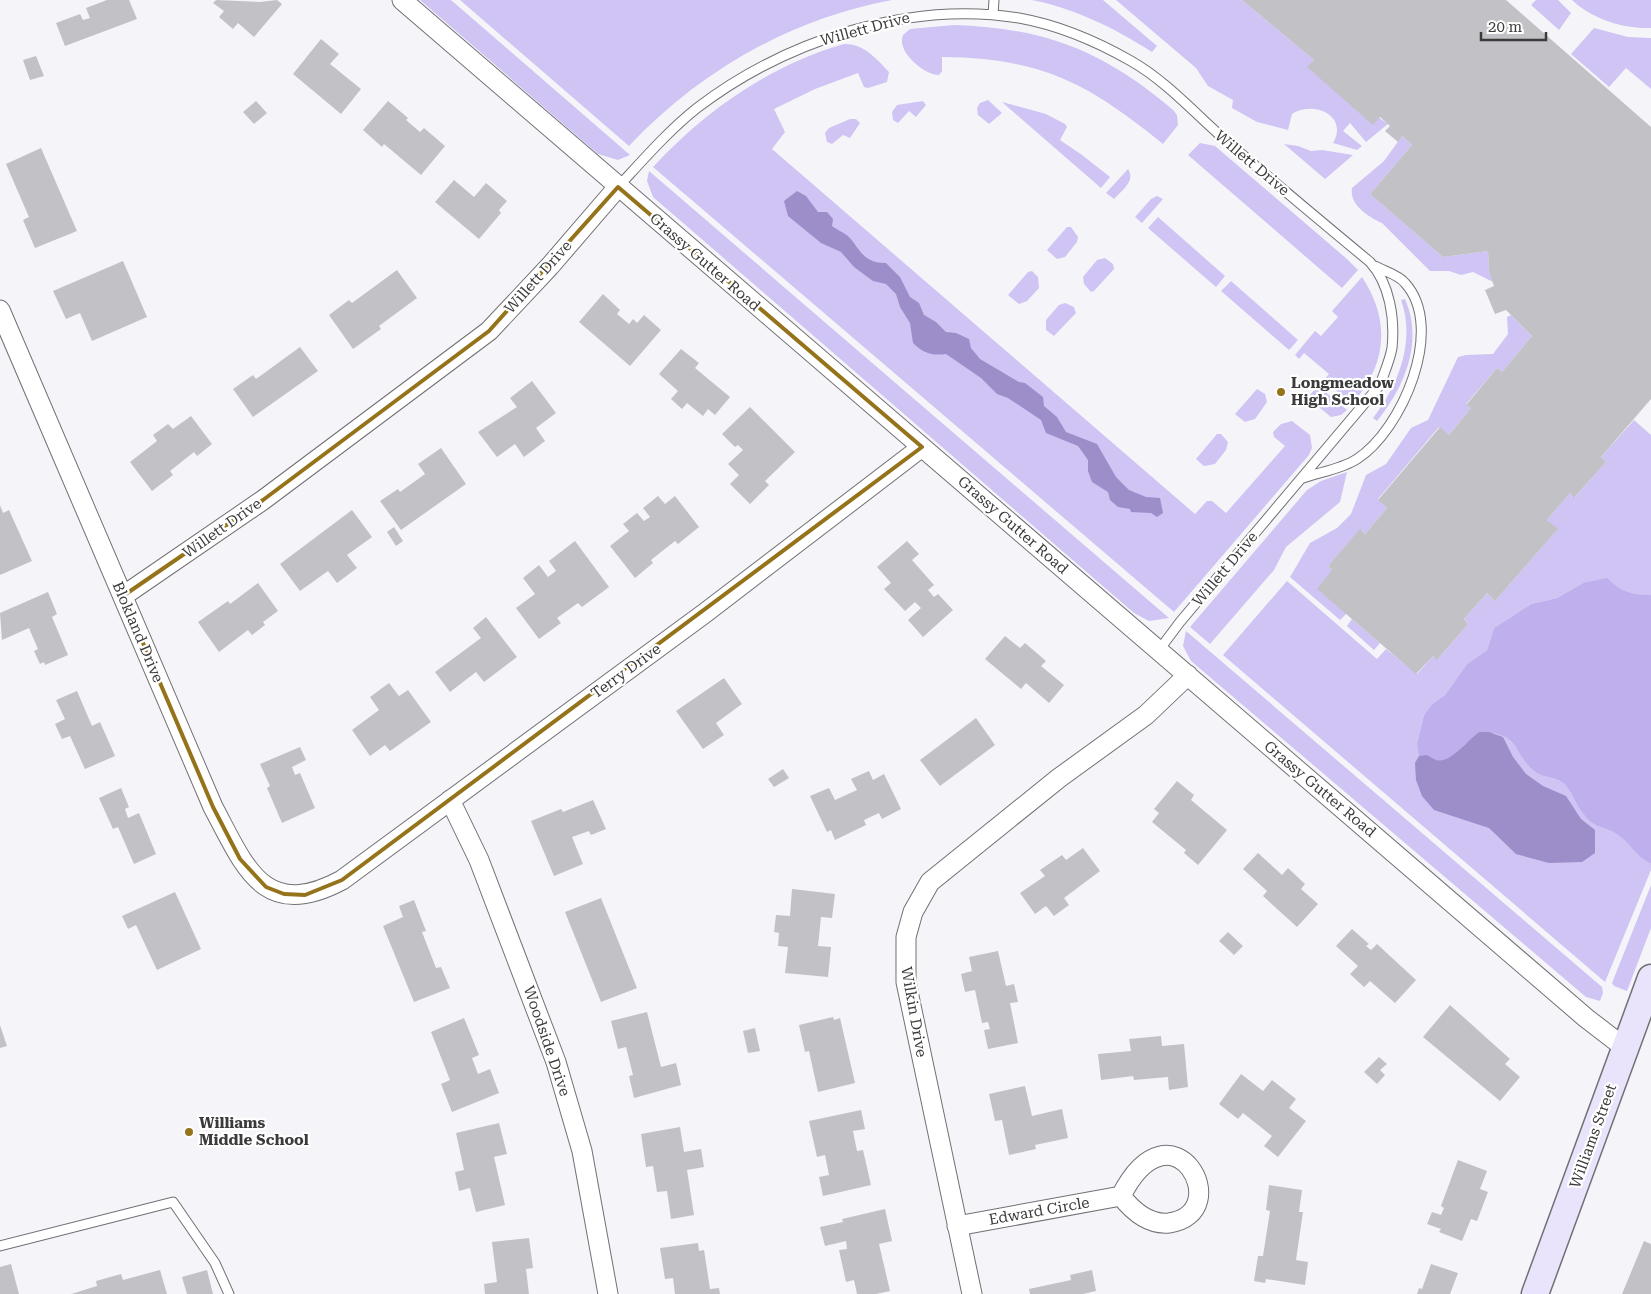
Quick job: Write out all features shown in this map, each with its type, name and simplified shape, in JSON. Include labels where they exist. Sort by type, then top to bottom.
[{"type":"main road","name":"Williams Street","points":[[1535,1294],[1651,978]]},
{"type":"street","name":"Grassy Gutter Road","points":[[402,0],[1586,1018],[1625,1048]]},
{"type":"street","name":"Willett Drive","points":[[123,596],[263,500],[489,331],[550,266],[618,187]]},
{"type":"street","name":"Blokland Drive","points":[[0,310],[213,807],[244,865],[260,883],[284,894],[305,895],[326,889]]},
{"type":"street","name":"Terry Drive","points":[[326,889],[342,880],[705,613],[922,447]]},
{"type":"street","name":"Wilkin Drive","points":[[972,1294],[906,982],[906,937],[913,912],[930,882],[1059,778],[1146,715],[1188,675]]},
{"type":"street","name":"Woodside Drive","points":[[450,800],[479,860],[556,1062],[582,1151],[608,1294]]},
{"type":"street","name":"Edward Circle","points":[[958,1226],[1121,1196]]},
{"type":"lane","points":[[994,0],[994,14]]},
{"type":"lane","name":"Willett Drive","points":[[618,187],[670,132],[697,108],[757,69],[801,48],[845,31],[903,17],[965,12],[994,14],[1019,18],[1074,32],[1132,62],[1169,90],[1374,266],[1384,283],[1392,313],[1392,349],[1380,386],[1159,650]]},
{"type":"lane","points":[[1302,478],[1347,464],[1363,454],[1395,417],[1406,398],[1417,368],[1422,333],[1415,298],[1404,282],[1374,266]]},
{"type":"lane","points":[[0,1246],[173,1202],[215,1263],[229,1294]]},
{"type":"highlighted area","points":[[618,187],[922,447],[342,880],[305,895],[284,894],[266,887],[240,859],[213,807],[123,596],[263,500],[489,331]]},
{"type":"shaded area","points":[[420,0],[451,0],[630,155],[618,160],[598,154]]},
{"type":"shaded area","points":[[460,0],[892,0],[818,20],[749,52],[686,94],[629,146]]},
{"type":"shaded area","points":[[1032,0],[1103,0],[1157,46],[1152,52],[1094,20]]},
{"type":"shaded area","points":[[1116,0],[1242,0],[1314,60],[1308,67],[1388,124],[1366,142],[1350,123],[1343,131],[1362,146],[1357,150],[1333,143],[1337,133],[1336,125],[1333,118],[1319,110],[1301,110],[1292,114],[1288,130],[1257,122],[1232,108],[1233,100],[1208,86],[1196,68]]},
{"type":"shaded area","points":[[1536,0],[1558,0],[1571,13],[1559,30],[1531,5]]},
{"type":"shaded area","points":[[1572,0],[1651,0],[1651,28],[1630,27],[1608,22],[1589,13]]},
{"type":"shaded area","points":[[954,25],[1017,31],[1072,46],[1122,72],[1148,90],[1173,110],[1177,115],[1178,125],[1163,144],[1111,105],[1062,78],[1008,62],[942,57],[942,71],[939,75],[919,67],[907,55],[902,41],[903,35],[910,29]]},
{"type":"shaded area","points":[[1594,28],[1628,37],[1651,38],[1651,89],[1626,68],[1609,87],[1571,54]]},
{"type":"shaded area","points":[[844,44],[857,46],[874,57],[889,72],[887,82],[868,88],[864,87],[858,73],[815,89],[774,109],[785,132],[772,149],[1195,514],[1207,501],[1212,501],[1226,513],[1285,446],[1274,437],[1273,432],[1281,424],[1292,421],[1310,435],[1312,448],[1309,455],[1174,612],[653,167],[694,127],[740,92],[790,64]]},
{"type":"shaded area","points":[[988,100],[1002,113],[989,124],[978,115],[977,108],[980,103]]},
{"type":"shaded area","points":[[923,101],[926,105],[916,117],[909,111],[898,123],[893,120],[892,112],[897,105]]},
{"type":"shaded area","points":[[1002,102],[1046,114],[1065,124],[1067,127],[1060,140],[1110,177],[1101,188]]},
{"type":"shaded area","points":[[850,119],[856,119],[860,123],[850,138],[843,135],[832,144],[827,142],[825,133],[829,128]]},
{"type":"shaded area","points":[[1402,136],[1412,145],[1370,194],[1443,257],[1488,251],[1489,271],[1493,282],[1473,272],[1461,275],[1449,271],[1430,271],[1382,223],[1366,214],[1357,205],[1352,194],[1352,188],[1384,161]]},
{"type":"shaded area","points":[[1200,143],[1215,146],[1358,270],[1342,288],[1188,155]]},
{"type":"shaded area","points":[[1284,144],[1298,146],[1311,151],[1322,150],[1353,155],[1325,179]]},
{"type":"shaded area","points":[[1128,169],[1130,173],[1129,181],[1114,199],[1106,193]]},
{"type":"shaded area","points":[[649,171],[1169,618],[1149,621],[1134,613],[653,197],[647,181]]},
{"type":"shaded area","points":[[797,191],[806,196],[818,212],[827,212],[833,219],[832,226],[849,237],[864,256],[873,261],[886,263],[900,277],[910,297],[919,303],[924,315],[936,322],[946,332],[956,333],[969,339],[971,348],[980,359],[1019,382],[1025,383],[1043,397],[1044,406],[1057,417],[1066,432],[1097,444],[1116,477],[1129,490],[1146,497],[1160,498],[1163,513],[1157,517],[1151,513],[1131,512],[1130,509],[1118,507],[1110,500],[1108,492],[1092,482],[1088,471],[1088,460],[1078,446],[1046,433],[1041,420],[1008,398],[997,394],[981,378],[946,354],[936,355],[928,353],[913,343],[910,323],[900,307],[896,294],[886,284],[873,281],[854,267],[841,252],[821,243],[788,216],[784,201]]},
{"type":"shaded area","points":[[1157,196],[1163,199],[1142,223],[1135,217],[1151,199]]},
{"type":"shaded area","points":[[1158,217],[1225,276],[1216,287],[1148,228]]},
{"type":"shaded area","points":[[1067,227],[1071,227],[1078,237],[1077,242],[1065,257],[1057,259],[1047,250]]},
{"type":"shaded area","points":[[1105,258],[1113,264],[1114,269],[1091,292],[1084,284],[1083,277],[1097,260]]},
{"type":"shaded area","points":[[1032,271],[1038,277],[1039,288],[1027,301],[1019,304],[1008,295],[1028,272]]},
{"type":"shaded area","points":[[1362,277],[1378,310],[1381,342],[1372,374],[1364,389],[1352,404],[1324,380],[1329,374],[1304,353],[1299,359],[1295,355],[1315,331],[1321,336],[1338,317],[1332,311]]},
{"type":"shaded area","points":[[1231,281],[1298,340],[1289,350],[1221,291]]},
{"type":"shaded area","points":[[1405,299],[1410,315],[1412,348],[1403,379],[1387,408],[1377,421],[1373,418],[1390,392],[1402,362],[1406,331],[1401,300]]},
{"type":"shaded area","points":[[1065,303],[1074,307],[1076,313],[1054,336],[1046,330],[1046,320],[1059,305]]},
{"type":"shaded area","points":[[1511,315],[1532,336],[1502,372],[1497,368],[1466,404],[1471,408],[1449,435],[1439,427],[1378,499],[1387,508],[1365,534],[1360,530],[1328,566],[1332,570],[1346,614],[1340,620],[1290,577],[1310,543],[1337,528],[1351,514],[1366,475],[1386,464],[1411,428],[1428,420],[1458,357],[1493,354],[1508,334],[1507,317]]},
{"type":"shaded area","points":[[1318,386],[1347,410],[1341,415],[1331,417],[1309,399],[1309,396]]},
{"type":"shaded area","points":[[1257,389],[1265,394],[1267,402],[1255,419],[1245,422],[1235,414]]},
{"type":"shaded area","points":[[1634,420],[1651,435],[1651,595],[1639,596],[1583,583],[1557,598],[1531,604],[1494,628],[1487,650],[1467,664],[1445,695],[1432,704],[1424,715],[1417,743],[1426,755],[1462,749],[1479,732],[1504,736],[1515,746],[1529,767],[1538,774],[1563,783],[1581,811],[1591,822],[1619,835],[1645,861],[1651,864],[1651,870],[1605,982],[1223,655],[1287,581],[1377,659],[1386,649],[1417,674],[1433,656],[1438,659],[1468,624],[1464,619],[1487,593],[1495,601],[1557,530],[1547,520],[1570,493],[1575,497],[1606,462],[1601,457]]},
{"type":"shaded area","points":[[1217,434],[1221,434],[1228,442],[1226,450],[1215,464],[1204,466],[1196,459]]},
{"type":"shaded area","points":[[1347,472],[1340,502],[1286,547],[1274,570],[1210,644],[1190,627],[1307,490],[1321,481]]},
{"type":"shaded area","points":[[1607,578],[1627,592],[1638,595],[1651,595],[1651,864],[1645,861],[1619,835],[1591,822],[1581,811],[1563,783],[1538,774],[1529,767],[1515,746],[1504,736],[1479,732],[1453,755],[1441,761],[1436,761],[1426,755],[1419,756],[1417,743],[1424,715],[1432,704],[1445,695],[1467,664],[1487,650],[1494,628],[1531,604],[1557,598],[1583,583]]},
{"type":"shaded area","points":[[1352,619],[1380,643],[1374,650],[1347,626]]},
{"type":"shaded area","points":[[1186,631],[1602,987],[1603,993],[1600,1001],[1586,997],[1191,661],[1183,646]]},
{"type":"shaded area","points":[[1479,732],[1489,732],[1503,737],[1513,757],[1526,774],[1543,786],[1566,796],[1581,819],[1595,830],[1595,853],[1582,862],[1549,863],[1516,854],[1489,828],[1434,810],[1422,796],[1416,780],[1415,763],[1419,756],[1426,755],[1436,760],[1447,759]]},
{"type":"shaded area","points":[[1651,885],[1651,928],[1627,991],[1614,986],[1612,983]]},
{"type":"building","points":[[107,0],[129,0],[137,19],[65,46],[56,23],[80,14],[83,20],[90,18],[86,8]]},
{"type":"building","points":[[216,0],[260,2],[277,0],[282,4],[254,37],[238,23],[233,29],[219,17],[224,11],[213,3]]},
{"type":"building","points":[[1242,0],[1506,0],[1651,127],[1651,399],[1601,457],[1606,462],[1574,498],[1570,493],[1547,520],[1558,529],[1495,601],[1487,593],[1464,619],[1468,624],[1437,660],[1433,656],[1416,674],[1317,589],[1332,570],[1328,566],[1360,529],[1365,534],[1387,508],[1378,500],[1440,427],[1449,435],[1471,408],[1466,405],[1497,368],[1502,372],[1532,336],[1506,310],[1495,314],[1485,290],[1494,286],[1489,271],[1488,251],[1443,257],[1370,194],[1412,145],[1402,136],[1398,142],[1385,131],[1390,126],[1380,117],[1373,125],[1307,67],[1314,60]]},
{"type":"building","points":[[321,39],[339,54],[330,64],[361,89],[341,114],[293,74]]},
{"type":"building","points":[[36,56],[44,76],[30,80],[23,60]]},
{"type":"building","points":[[256,101],[267,113],[254,124],[243,112]]},
{"type":"building","points":[[388,101],[408,118],[406,120],[420,132],[424,128],[445,146],[421,175],[384,144],[382,147],[363,130]]},
{"type":"building","points":[[41,148],[77,231],[35,248],[23,220],[29,217],[6,164]]},
{"type":"building","points":[[454,180],[474,197],[486,183],[507,201],[499,210],[501,213],[479,239],[435,202]]},
{"type":"building","points":[[123,261],[147,317],[92,341],[80,313],[66,319],[53,291]]},
{"type":"building","points":[[397,270],[417,298],[379,326],[381,329],[353,349],[329,315],[349,300],[352,303]]},
{"type":"building","points":[[603,294],[620,310],[617,314],[629,324],[633,319],[637,323],[644,315],[661,330],[630,366],[579,322]]},
{"type":"building","points":[[300,347],[318,371],[253,417],[233,389],[253,375],[256,379]]},
{"type":"building","points":[[681,349],[699,363],[695,368],[730,397],[715,415],[708,409],[703,416],[687,403],[682,409],[671,399],[678,391],[659,374]]},
{"type":"building","points":[[532,381],[556,413],[536,428],[545,441],[524,457],[515,444],[497,457],[478,432],[517,407],[510,398]]},
{"type":"building","points":[[750,407],[795,452],[765,481],[769,485],[750,504],[730,484],[739,475],[728,464],[743,450],[738,445],[735,447],[722,434]]},
{"type":"building","points":[[191,416],[212,444],[197,456],[194,452],[170,471],[173,475],[152,491],[130,462],[157,441],[153,435],[168,424],[173,429]]},
{"type":"building","points":[[441,448],[466,484],[401,530],[380,501],[398,489],[400,492],[425,474],[418,464]]},
{"type":"building","points":[[658,496],[665,504],[675,496],[699,527],[678,544],[675,541],[651,560],[653,563],[635,578],[610,546],[629,531],[623,524],[637,513],[644,521],[650,517],[643,508]]},
{"type":"building","points":[[0,505],[3,513],[9,510],[32,561],[0,575]]},
{"type":"building","points":[[352,510],[372,537],[347,555],[357,568],[337,583],[328,571],[300,591],[280,564]]},
{"type":"building","points":[[394,527],[403,541],[396,546],[387,532]]},
{"type":"building","points":[[575,541],[609,587],[582,607],[578,603],[557,618],[561,623],[539,639],[516,608],[535,594],[523,578],[539,565],[548,577],[556,571],[549,561]]},
{"type":"building","points":[[907,541],[919,554],[912,560],[934,585],[928,590],[934,597],[938,594],[953,610],[923,637],[908,620],[921,608],[915,602],[905,611],[884,589],[891,583],[877,567]]},
{"type":"building","points":[[258,583],[278,611],[263,622],[265,625],[252,635],[248,630],[219,652],[198,622],[228,601],[230,604]]},
{"type":"building","points":[[48,592],[57,614],[52,617],[68,655],[45,665],[44,662],[40,664],[34,651],[38,649],[29,628],[2,640],[0,613]]},
{"type":"building","points":[[486,617],[517,657],[484,682],[476,672],[450,692],[435,672],[481,638],[473,628]]},
{"type":"building","points":[[1005,636],[1020,648],[1025,643],[1046,661],[1041,666],[1064,685],[1049,703],[1026,683],[1021,689],[985,659]]},
{"type":"building","points":[[724,678],[742,704],[716,723],[724,735],[703,749],[676,711]]},
{"type":"building","points":[[389,683],[399,696],[408,690],[431,722],[390,751],[385,745],[370,756],[352,730],[379,710],[370,697]]},
{"type":"building","points":[[77,691],[92,726],[100,722],[115,756],[85,769],[70,736],[62,739],[55,724],[65,719],[56,700]]},
{"type":"building","points":[[976,718],[995,745],[940,786],[920,760]]},
{"type":"building","points":[[300,747],[306,760],[292,767],[295,775],[300,773],[315,808],[282,823],[267,788],[270,786],[260,764]]},
{"type":"building","points":[[783,769],[789,778],[774,787],[768,779]]},
{"type":"building","points":[[869,771],[873,780],[884,774],[901,809],[882,819],[879,813],[864,820],[866,825],[835,840],[831,830],[827,832],[810,796],[829,788],[835,800],[857,790],[851,779]]},
{"type":"building","points":[[1177,781],[1194,795],[1191,800],[1227,830],[1198,865],[1184,853],[1186,850],[1152,822],[1159,813],[1154,809]]},
{"type":"building","points":[[121,788],[129,807],[125,809],[128,818],[139,813],[156,854],[134,864],[118,827],[113,829],[99,798]]},
{"type":"building","points":[[593,800],[606,829],[591,835],[589,831],[572,837],[583,864],[554,876],[531,821],[561,809],[563,812]]},
{"type":"building","points":[[1083,848],[1100,871],[1064,898],[1069,905],[1054,916],[1046,906],[1035,914],[1020,893],[1045,876],[1040,870],[1062,855],[1066,860]]},
{"type":"building","points":[[1258,853],[1282,875],[1288,868],[1305,884],[1301,889],[1318,904],[1297,927],[1263,896],[1267,891],[1243,869]]},
{"type":"building","points":[[792,889],[835,894],[832,918],[821,917],[818,946],[831,947],[828,977],[785,973],[788,947],[778,946],[779,933],[774,932],[776,915],[790,916]]},
{"type":"building","points":[[175,892],[201,949],[157,970],[136,925],[128,929],[122,916]]},
{"type":"building","points":[[601,898],[637,988],[601,1002],[565,912]]},
{"type":"building","points":[[414,900],[426,931],[422,932],[436,968],[441,967],[450,988],[414,1002],[383,926],[403,917],[399,906]]},
{"type":"building","points":[[1352,929],[1369,944],[1366,946],[1371,950],[1377,944],[1416,980],[1395,1003],[1370,981],[1364,987],[1350,974],[1358,966],[1336,946]]},
{"type":"building","points":[[1228,932],[1243,946],[1234,955],[1219,941]]},
{"type":"building","points":[[998,951],[1006,986],[1014,984],[1018,1002],[1010,1003],[1018,1043],[988,1049],[984,1030],[990,1029],[988,1022],[982,1023],[975,990],[965,992],[961,974],[972,971],[969,957]]},
{"type":"building","points":[[1450,1005],[1510,1059],[1505,1064],[1520,1077],[1500,1101],[1423,1037]]},
{"type":"building","points":[[647,1012],[661,1067],[676,1063],[681,1085],[634,1098],[629,1076],[633,1075],[626,1047],[618,1049],[611,1021]]},
{"type":"building","points":[[833,1017],[834,1020],[840,1018],[855,1083],[818,1092],[809,1051],[805,1052],[799,1025]]},
{"type":"building","points":[[464,1018],[479,1055],[472,1058],[478,1074],[490,1069],[499,1093],[452,1112],[441,1084],[450,1080],[431,1032]]},
{"type":"building","points":[[0,1025],[7,1046],[0,1048]]},
{"type":"building","points":[[755,1028],[760,1051],[748,1053],[743,1031]]},
{"type":"building","points":[[1161,1036],[1162,1046],[1184,1044],[1188,1087],[1169,1090],[1168,1077],[1134,1080],[1133,1076],[1101,1080],[1098,1054],[1131,1051],[1129,1039]]},
{"type":"building","points":[[1379,1057],[1387,1064],[1380,1070],[1385,1075],[1377,1084],[1364,1072]]},
{"type":"building","points":[[1241,1074],[1263,1091],[1272,1080],[1296,1099],[1289,1108],[1306,1121],[1278,1157],[1264,1146],[1272,1136],[1243,1113],[1238,1119],[1219,1104]]},
{"type":"building","points":[[1025,1086],[1032,1116],[1062,1109],[1068,1138],[1035,1145],[1036,1149],[1009,1155],[1002,1120],[995,1121],[989,1094]]},
{"type":"building","points":[[861,1110],[865,1129],[853,1131],[857,1151],[863,1150],[871,1185],[823,1196],[819,1177],[829,1175],[825,1155],[817,1157],[809,1121]]},
{"type":"building","points":[[499,1123],[507,1154],[494,1157],[505,1205],[476,1212],[470,1188],[459,1191],[455,1172],[464,1170],[456,1133]]},
{"type":"building","points":[[680,1127],[684,1152],[701,1149],[704,1167],[687,1170],[694,1215],[671,1219],[667,1191],[657,1192],[653,1166],[646,1167],[641,1134]]},
{"type":"building","points":[[1458,1160],[1487,1171],[1480,1189],[1488,1192],[1477,1221],[1471,1219],[1462,1241],[1439,1232],[1441,1229],[1427,1224],[1432,1212],[1441,1215],[1444,1208],[1441,1206]]},
{"type":"building","points":[[1269,1185],[1302,1190],[1299,1212],[1303,1212],[1296,1260],[1308,1262],[1305,1285],[1266,1279],[1265,1283],[1254,1281],[1258,1256],[1263,1256],[1270,1211],[1266,1210]]},
{"type":"building","points":[[885,1209],[892,1241],[879,1244],[890,1291],[876,1294],[857,1294],[854,1280],[846,1282],[839,1250],[847,1249],[846,1241],[825,1246],[820,1227],[843,1222],[842,1219]]},
{"type":"building","points":[[529,1238],[533,1268],[526,1269],[529,1294],[485,1294],[484,1284],[497,1282],[492,1242]]},
{"type":"building","points":[[1644,1241],[1651,1244],[1651,1294],[1622,1294]]},
{"type":"building","points":[[698,1243],[699,1251],[704,1250],[710,1289],[719,1288],[720,1294],[675,1294],[673,1278],[665,1279],[660,1248]]},
{"type":"building","points":[[11,1264],[19,1294],[0,1294],[0,1267]]},
{"type":"building","points":[[1431,1264],[1458,1273],[1450,1294],[1417,1294],[1419,1288],[1422,1289]]},
{"type":"building","points":[[160,1270],[167,1294],[71,1294],[97,1286],[96,1281],[121,1274],[123,1280]]},
{"type":"building","points":[[207,1270],[213,1294],[187,1294],[182,1277]]},
{"type":"building","points":[[1092,1270],[1096,1291],[1083,1294],[1030,1294],[1029,1289],[1071,1280],[1070,1275]]},
{"type":"place","name":"Longmeadow High School","points":[[1281,392]]},
{"type":"place","name":"Williams Middle School","points":[[189,1132]]}]
